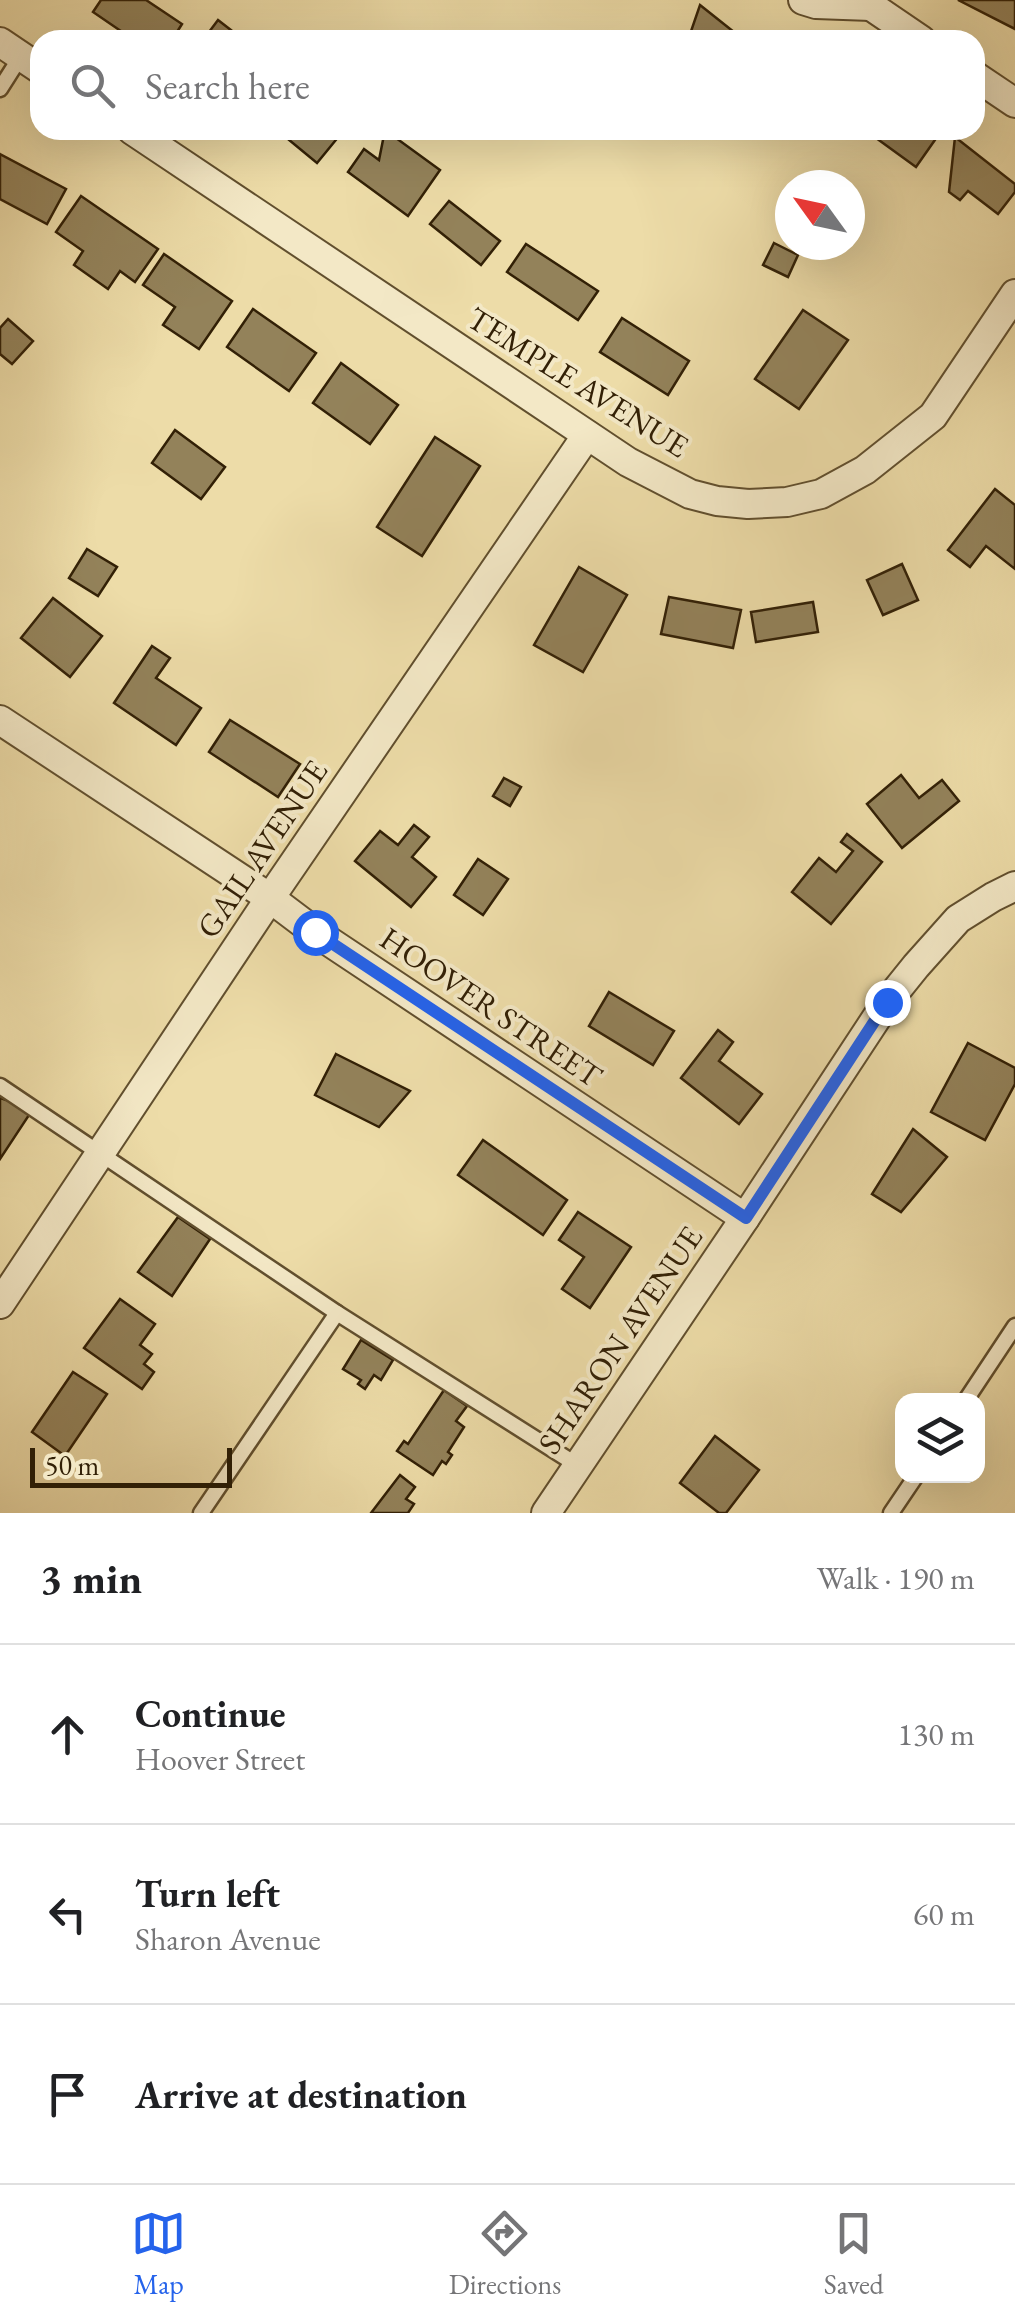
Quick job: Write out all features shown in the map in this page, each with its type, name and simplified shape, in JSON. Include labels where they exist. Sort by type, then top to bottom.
[{"type":"street","points":[[804,0],[816,4],[869,3],[908,30]]},
{"type":"street","points":[[985,83],[1015,103]]},
{"type":"street","name":"TEMPLE AVENUE","points":[[147,140],[628,462],[690,494],[718,501],[787,502],[821,494],[865,470],[933,416],[1015,294]]},
{"type":"street","name":"GAIL AVENUE","points":[[0,1304],[270,898],[587,435]]},
{"type":"street","name":"HOOVER STREET","points":[[0,720],[746,1218]]},
{"type":"street","name":"SHARON AVENUE","points":[[546,1513],[887,1002],[958,920],[1015,886]]},
{"type":"lane","points":[[0,88],[21,56]]},
{"type":"lane","points":[[0,1086],[337,1314],[578,1465]]},
{"type":"lane","points":[[201,1513],[337,1314]]},
{"type":"lane","points":[[971,1393],[1015,1326]]},
{"type":"lane","points":[[891,1513],[911,1483]]},
{"type":"building","points":[[101,0],[146,0],[182,24],[178,30],[119,30],[93,12]]},
{"type":"building","points":[[958,0],[1015,0],[1015,29]]},
{"type":"building","points":[[700,5],[731,30],[691,30]]},
{"type":"building","points":[[218,20],[231,30],[210,30]]},
{"type":"building","points":[[289,140],[336,140],[317,163]]},
{"type":"building","points":[[383,140],[399,140],[440,170],[408,216],[348,172],[364,149],[379,160]]},
{"type":"building","points":[[879,140],[935,140],[916,167]]},
{"type":"building","points":[[955,140],[1015,184],[1015,192],[998,214],[968,191],[960,200],[949,192]]},
{"type":"building","points":[[0,154],[66,189],[47,224],[0,199]]},
{"type":"building","points":[[81,196],[158,249],[135,282],[120,271],[108,289],[74,265],[83,251],[56,232]]},
{"type":"building","points":[[449,201],[500,241],[481,265],[430,224]]},
{"type":"building","points":[[774,243],[775,260],[796,260],[788,277],[763,265]]},
{"type":"building","points":[[526,244],[598,291],[578,320],[507,272]]},
{"type":"building","points":[[164,254],[232,301],[199,349],[163,325],[175,307],[143,285]]},
{"type":"building","points":[[253,309],[316,353],[289,391],[227,347]]},
{"type":"building","points":[[803,310],[848,340],[799,409],[755,379]]},
{"type":"building","points":[[622,318],[689,361],[668,395],[600,352]]},
{"type":"building","points":[[8,319],[33,341],[12,364],[0,354],[0,328]]},
{"type":"building","points":[[341,363],[398,405],[370,444],[313,403]]},
{"type":"building","points":[[175,430],[225,467],[201,499],[152,463]]},
{"type":"building","points":[[435,437],[480,466],[422,556],[377,527]]},
{"type":"building","points":[[995,489],[1015,505],[1015,569],[986,546],[970,567],[948,550]]},
{"type":"building","points":[[87,549],[117,567],[98,596],[69,578]]},
{"type":"building","points":[[902,564],[918,600],[883,615],[867,580]]},
{"type":"building","points":[[579,567],[627,595],[583,672],[534,645]]},
{"type":"building","points":[[669,597],[741,610],[733,648],[661,634]]},
{"type":"building","points":[[53,598],[102,636],[70,677],[21,638]]},
{"type":"building","points":[[813,602],[818,632],[756,642],[751,612]]},
{"type":"building","points":[[152,646],[170,658],[156,678],[201,708],[176,745],[114,703]]},
{"type":"building","points":[[230,720],[300,764],[278,797],[209,752]]},
{"type":"building","points":[[901,775],[919,798],[942,780],[959,801],[902,848],[867,804]]},
{"type":"building","points":[[504,778],[521,787],[510,806],[493,796]]},
{"type":"building","points":[[414,825],[429,837],[412,857],[436,877],[411,907],[355,861],[380,831],[398,845]]},
{"type":"building","points":[[847,834],[882,862],[831,924],[792,892],[819,858],[836,872],[853,851],[841,842]]},
{"type":"building","points":[[478,859],[508,879],[483,915],[454,895]]},
{"type":"building","points":[[609,992],[674,1031],[653,1065],[589,1026]]},
{"type":"building","points":[[718,1030],[733,1042],[719,1061],[762,1094],[739,1124],[681,1078]]},
{"type":"building","points":[[968,1043],[1015,1068],[1015,1084],[985,1140],[931,1112]]},
{"type":"building","points":[[336,1054],[410,1091],[379,1127],[315,1095]]},
{"type":"building","points":[[0,1098],[33,1109],[0,1159]]},
{"type":"building","points":[[913,1129],[947,1157],[901,1212],[872,1194]]},
{"type":"building","points":[[483,1140],[567,1200],[543,1235],[458,1175]]},
{"type":"building","points":[[578,1212],[631,1247],[590,1308],[562,1289],[584,1257],[559,1240]]},
{"type":"building","points":[[178,1217],[210,1239],[172,1296],[138,1272]]},
{"type":"building","points":[[120,1299],[155,1324],[140,1345],[152,1354],[144,1364],[154,1372],[142,1389],[84,1348]]},
{"type":"building","points":[[361,1340],[393,1360],[381,1380],[374,1375],[365,1389],[358,1384],[361,1380],[343,1369]]},
{"type":"building","points":[[73,1372],[107,1394],[65,1456],[32,1432]]},
{"type":"building","points":[[444,1390],[467,1406],[456,1421],[464,1427],[448,1452],[452,1455],[446,1464],[442,1461],[433,1475],[397,1451],[404,1441],[408,1444]]},
{"type":"building","points":[[715,1436],[759,1470],[726,1513],[719,1513],[680,1483]]},
{"type":"building","points":[[400,1475],[415,1487],[406,1499],[414,1504],[408,1513],[371,1513]]},
{"type":"route","points":[[315,932],[746,1218],[887,1002]]}]
